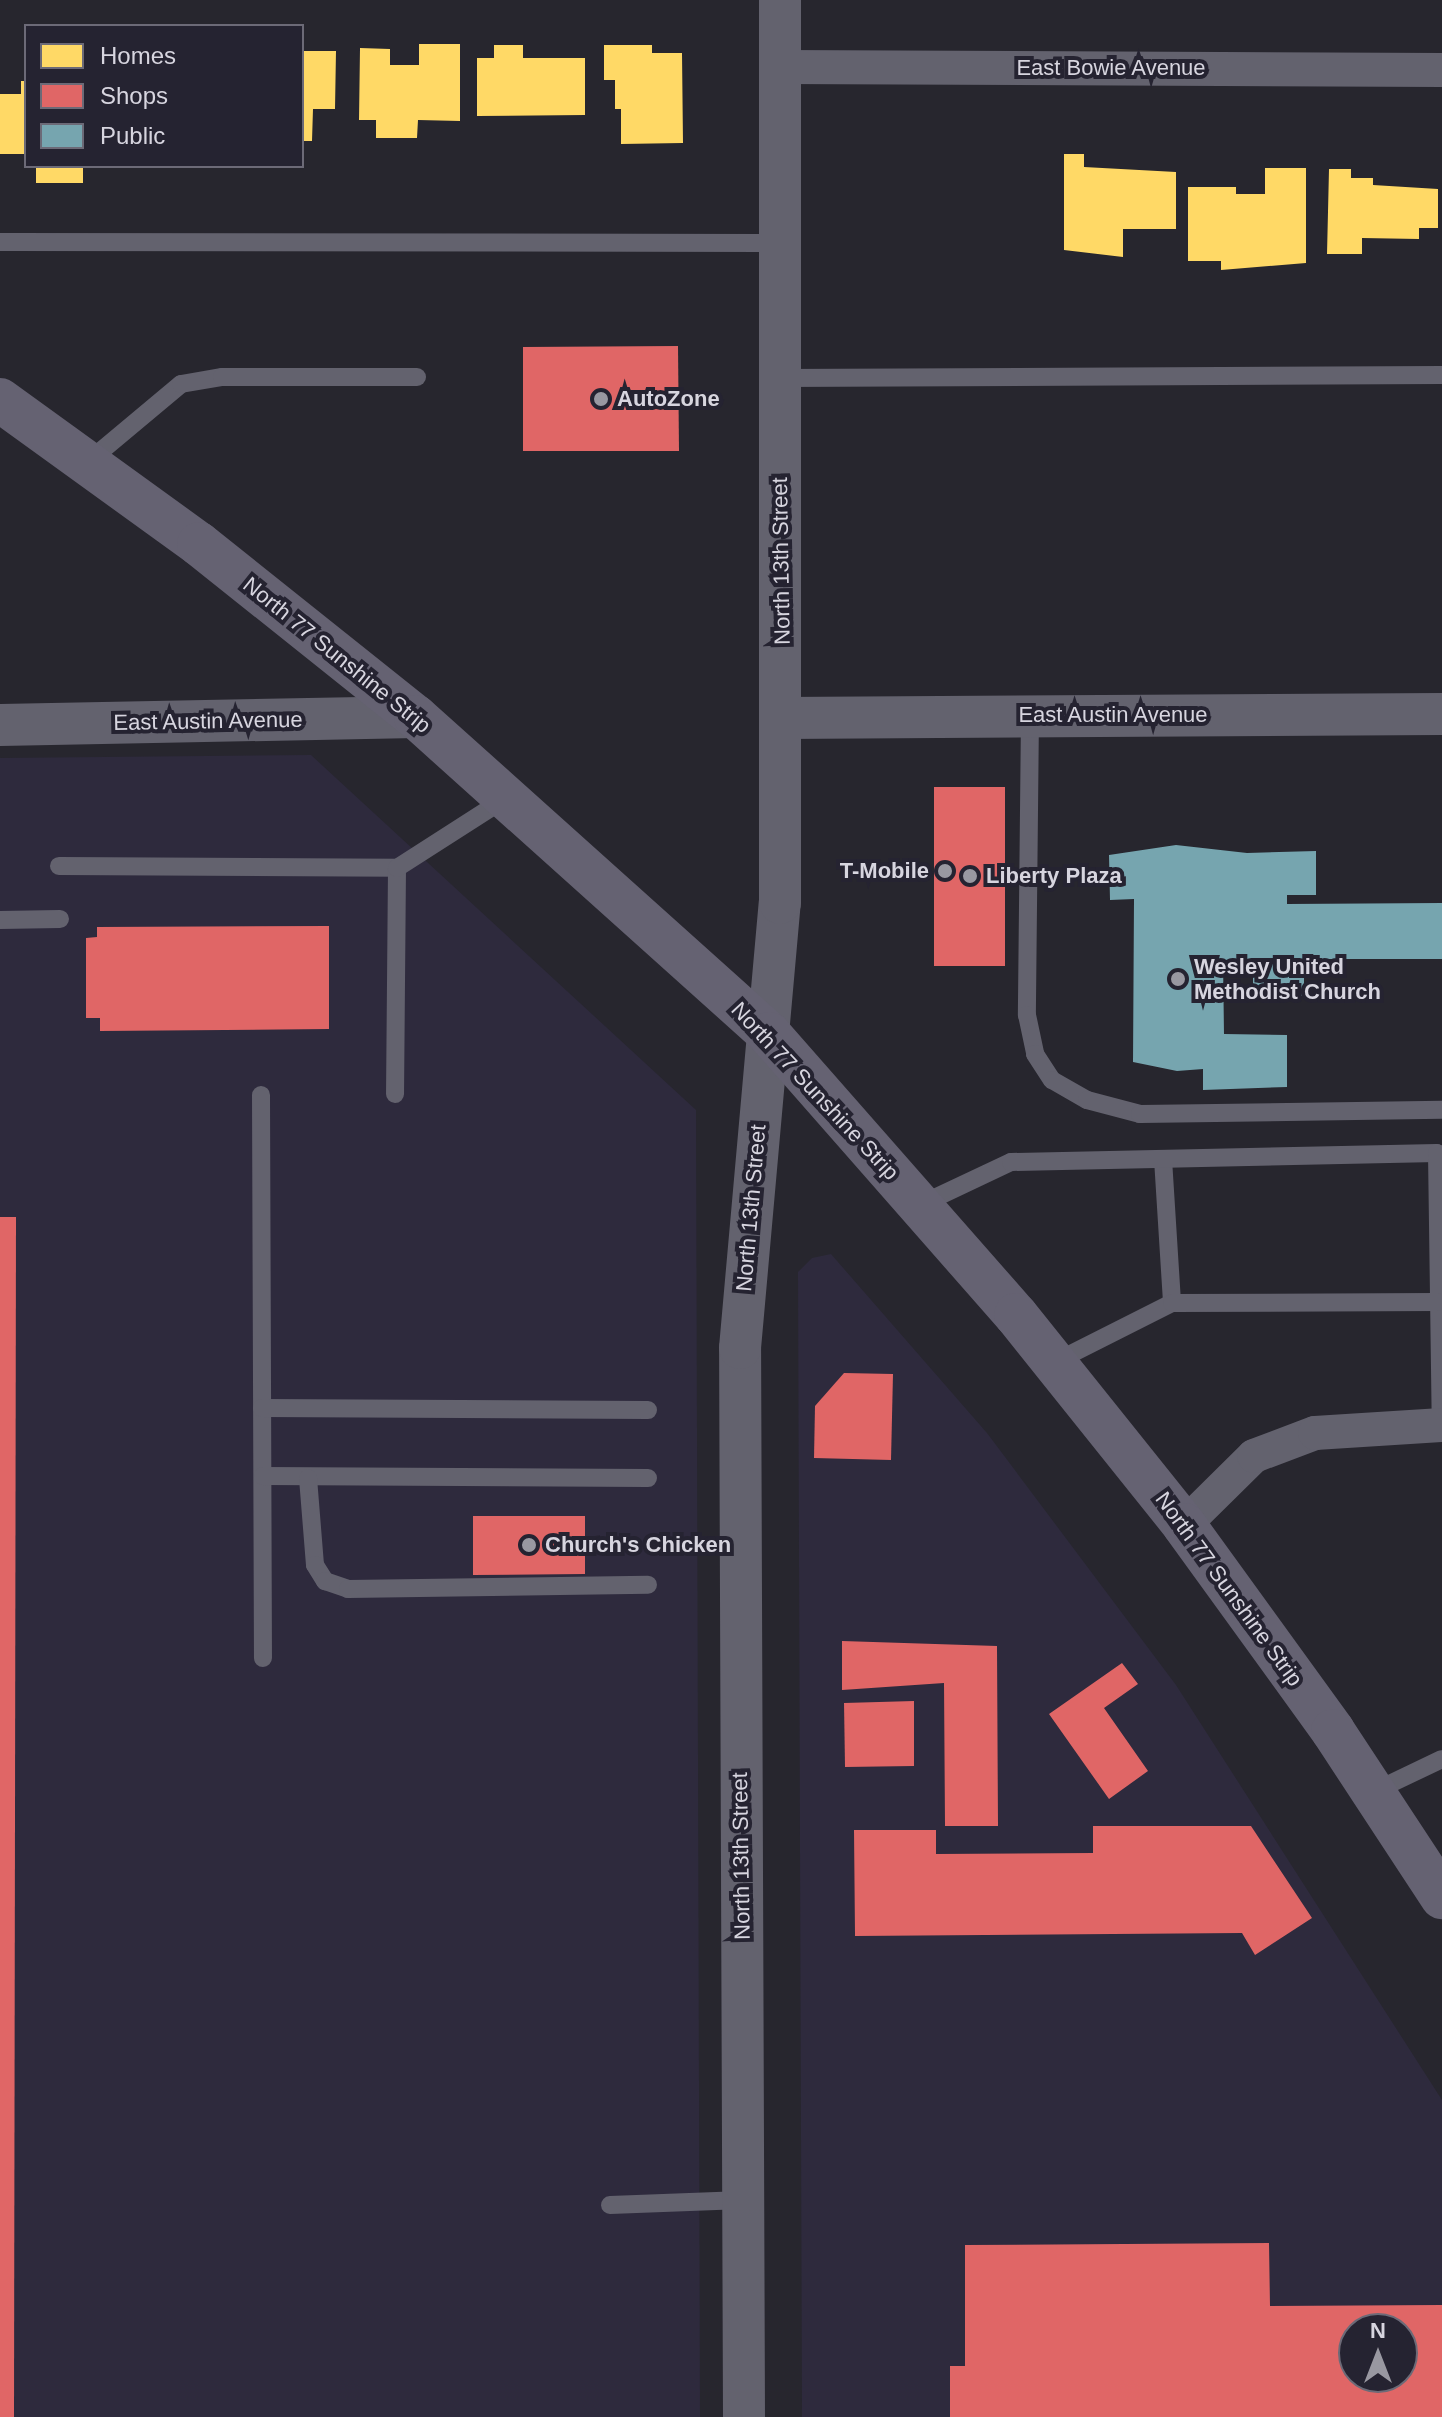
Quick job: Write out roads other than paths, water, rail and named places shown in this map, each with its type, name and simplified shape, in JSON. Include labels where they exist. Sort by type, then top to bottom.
[{"type":"main road","name":"North 77 Sunshine Strip","points":[[0,400],[89,461],[416,717],[769,1034],[922,1204],[1055,1362],[1184,1525],[1373,1792],[1442,1897]]},
{"type":"street","name":"North 13th Street","points":[[744,2417],[740,1348],[780,903],[783,718],[780,0]]},
{"type":"street","name":"East Bowie Avenue","points":[[780,67],[1442,70]]},
{"type":"street","name":"East Austin Avenue","points":[[783,718],[1442,714]]},
{"type":"street","name":"East Austin Avenue","points":[[0,725],[416,717]]},
{"type":"street","points":[[1184,1525],[1254,1456],[1315,1433],[1442,1425]]},
{"type":"lane","points":[[0,242],[779,243]]},
{"type":"lane","points":[[781,378],[1442,375]]},
{"type":"lane","points":[[89,461],[181,384],[222,377],[417,377]]},
{"type":"lane","points":[[1030,715],[1027,1015],[1035,1054],[1052,1080],[1087,1100],[1140,1114],[1442,1110]]},
{"type":"lane","points":[[59,866],[397,868],[506,798]]},
{"type":"lane","points":[[395,1094],[397,868]]},
{"type":"lane","points":[[0,920],[60,919]]},
{"type":"lane","points":[[261,1095],[263,1658]]},
{"type":"lane","points":[[922,1204],[1011,1162],[1437,1153],[1437,1302],[1442,1425]]},
{"type":"lane","points":[[1163,1159],[1172,1303]]},
{"type":"lane","points":[[1055,1362],[1172,1303],[1437,1302]]},
{"type":"lane","points":[[262,1408],[648,1410]]},
{"type":"lane","points":[[263,1476],[648,1478]]},
{"type":"lane","points":[[308,1478],[315,1565],[325,1581],[348,1589],[648,1585]]},
{"type":"lane","points":[[1373,1792],[1442,1759]]},
{"type":"lane","points":[[610,2205],[743,2200]]},
{"type":"place","name":"AutoZone","points":[[601,399]]},
{"type":"place","name":"T-Mobile","points":[[945,871]]},
{"type":"place","name":"Liberty Plaza","points":[[970,876]]},
{"type":"place","name":"Wesley United Methodist Church","points":[[1178,979]]},
{"type":"place","name":"Church's Chicken","points":[[529,1545]]}]
